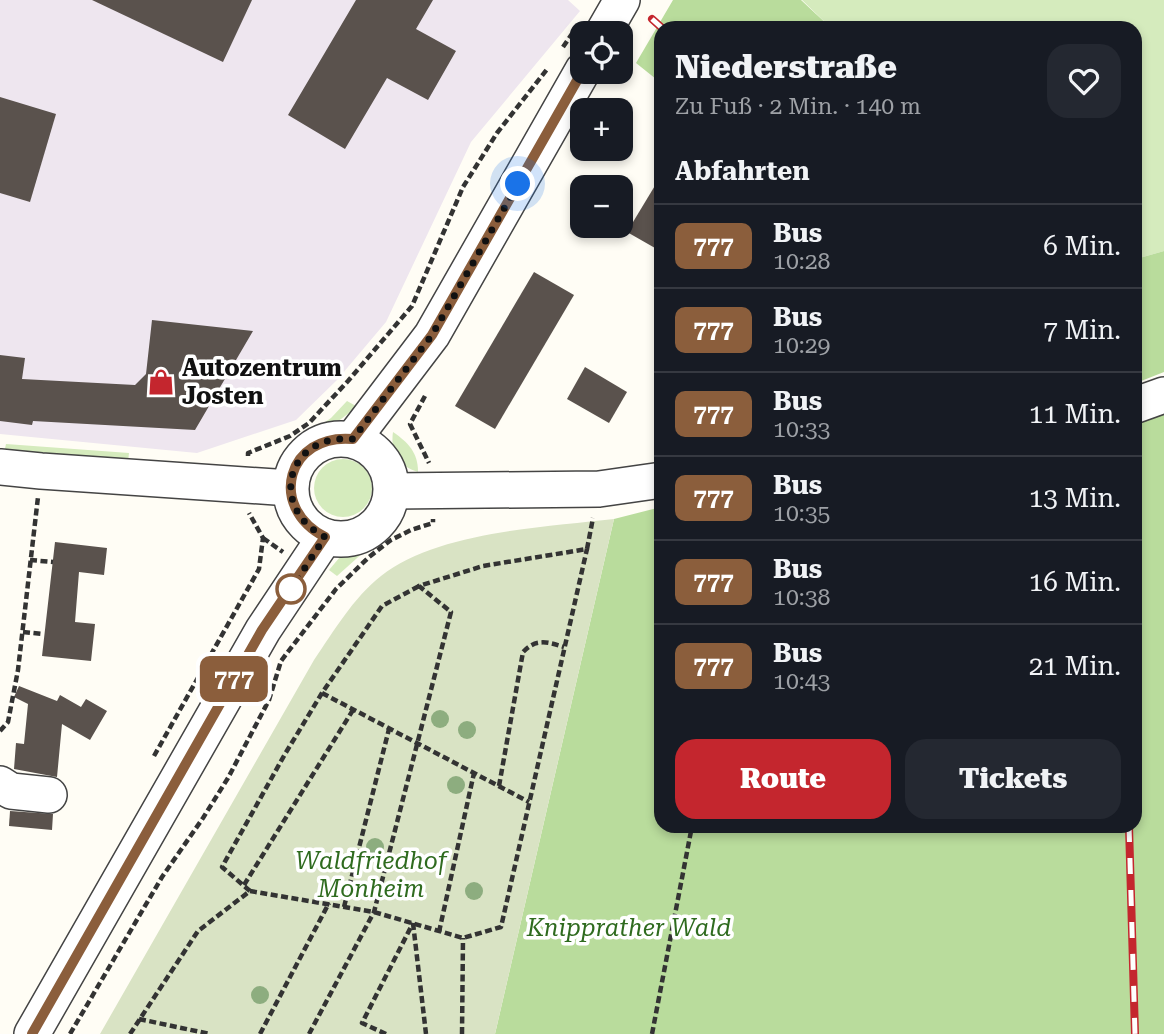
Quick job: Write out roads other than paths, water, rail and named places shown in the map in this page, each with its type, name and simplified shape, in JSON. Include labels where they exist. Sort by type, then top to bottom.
[{"type":"street","points":[[610,21],[622,0]]},
{"type":"street","points":[[353,439],[432,335],[575,84]]},
{"type":"street","points":[[1142,403],[1164,395]]},
{"type":"street","points":[[353,439],[369,446],[382,458],[390,473],[392,491],[388,506],[381,520],[370,531],[348,538],[325,537],[311,530],[299,518],[292,504],[292,473],[299,459],[323,441],[353,439]]},
{"type":"street","points":[[0,467],[290,488]]},
{"type":"street","points":[[392,491],[599,489],[654,481]]},
{"type":"street","points":[[32,1034],[262,630],[325,537]]},
{"type":"street","points":[[0,784],[11,790],[49,795]]},
{"type":"railway","points":[[1129,833],[1135,1034]]},
{"type":"place","name":"Autozentrum Josten","points":[[161,382]]},
{"type":"park label","name":"Waldfriedhof Monheim","points":[[371,875]]},
{"type":"park label","name":"Knipprather Wald","points":[[629,928]]}]
